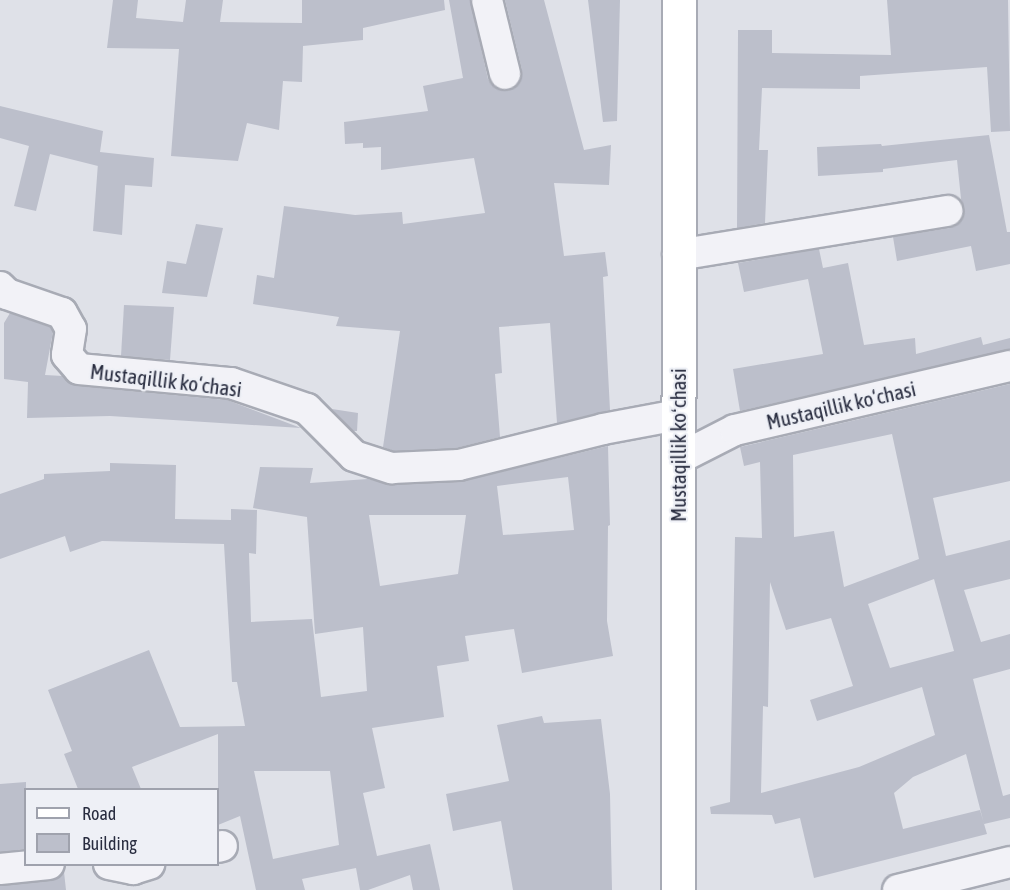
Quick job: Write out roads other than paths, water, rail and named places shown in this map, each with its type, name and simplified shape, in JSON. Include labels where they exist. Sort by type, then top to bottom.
[{"type":"main road","name":"Mustaqillik koʻchasi","points":[[678,890],[679,0]]},
{"type":"street","points":[[487,0],[505,74]]},
{"type":"street","points":[[678,255],[947,211]]},
{"type":"street","name":"Mustaqillik ko‘chasi","points":[[2,292],[62,313],[71,328],[67,355],[79,369],[231,384],[307,409],[354,456],[392,468],[459,465],[603,429],[678,415]]},
{"type":"street","name":"Mustaqillik ko‘chasi","points":[[678,459],[735,430],[1010,366]]},
{"type":"street","points":[[898,890],[1010,862]]},
{"type":"street","points":[[0,869],[29,866]]},
{"type":"street","points":[[119,866],[133,869],[143,866]]}]
